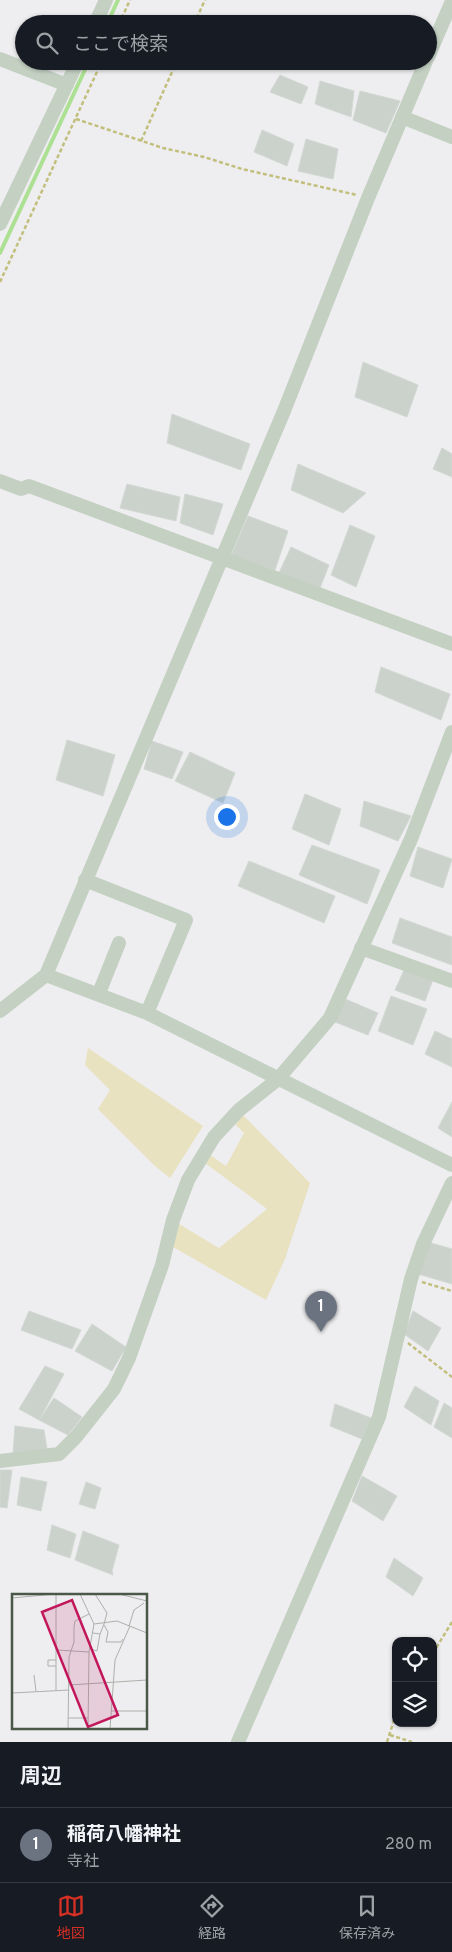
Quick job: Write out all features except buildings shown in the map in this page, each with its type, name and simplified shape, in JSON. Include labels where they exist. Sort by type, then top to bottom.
[{"type":"street","points":[[99,15],[106,0]]},
{"type":"street","points":[[437,36],[452,1]]},
{"type":"street","points":[[0,59],[15,65]]},
{"type":"street","points":[[28,70],[67,85]]},
{"type":"street","points":[[0,224],[74,70]]},
{"type":"street","points":[[3,1004],[46,975],[284,411],[368,198],[422,70]]},
{"type":"street","points":[[402,117],[452,137]]},
{"type":"street","points":[[0,481],[21,489],[29,486],[452,644]]},
{"type":"street","points":[[0,1461],[60,1454],[114,1389],[133,1348],[162,1265],[173,1220],[188,1180],[214,1136],[239,1110],[278,1079],[330,1018],[411,838],[452,732]]},
{"type":"street","points":[[85,880],[186,920],[147,1013]]},
{"type":"street","points":[[98,993],[118,943]]},
{"type":"street","points":[[361,948],[452,981]]},
{"type":"street","points":[[46,975],[147,1013],[452,1165]]},
{"type":"street","points":[[238,1742],[380,1417],[411,1278],[423,1244],[452,1182]]},
{"type":"path","points":[[123,15],[130,0]]},
{"type":"path","points":[[198,15],[205,0]]},
{"type":"path","points":[[0,282],[98,70]]},
{"type":"path","points":[[141,141],[173,70]]},
{"type":"path","points":[[76,119],[163,148],[204,157],[242,169],[368,198]]},
{"type":"path","points":[[411,1278],[452,1291]]},
{"type":"path","points":[[399,1336],[452,1377]]},
{"type":"path","points":[[437,1646],[452,1622]]},
{"type":"path","points":[[387,1742],[392,1727]]},
{"type":"path","points":[[390,1735],[412,1742]]},
{"type":"shaded area","points":[[88,1048],[203,1126],[170,1178],[155,1166],[98,1109],[110,1090],[85,1065]]},
{"type":"shaded area","points":[[243,1115],[310,1183],[285,1259],[266,1300],[173,1247],[179,1224],[219,1248],[267,1209],[205,1163],[210,1155],[226,1166],[244,1133],[234,1123]]},
{"type":"waterway","points":[[111,15],[118,0]]},
{"type":"waterway","points":[[0,253],[85,70]]},
{"type":"place","name":"稲荷八幡神社","points":[[321,1332]]}]
